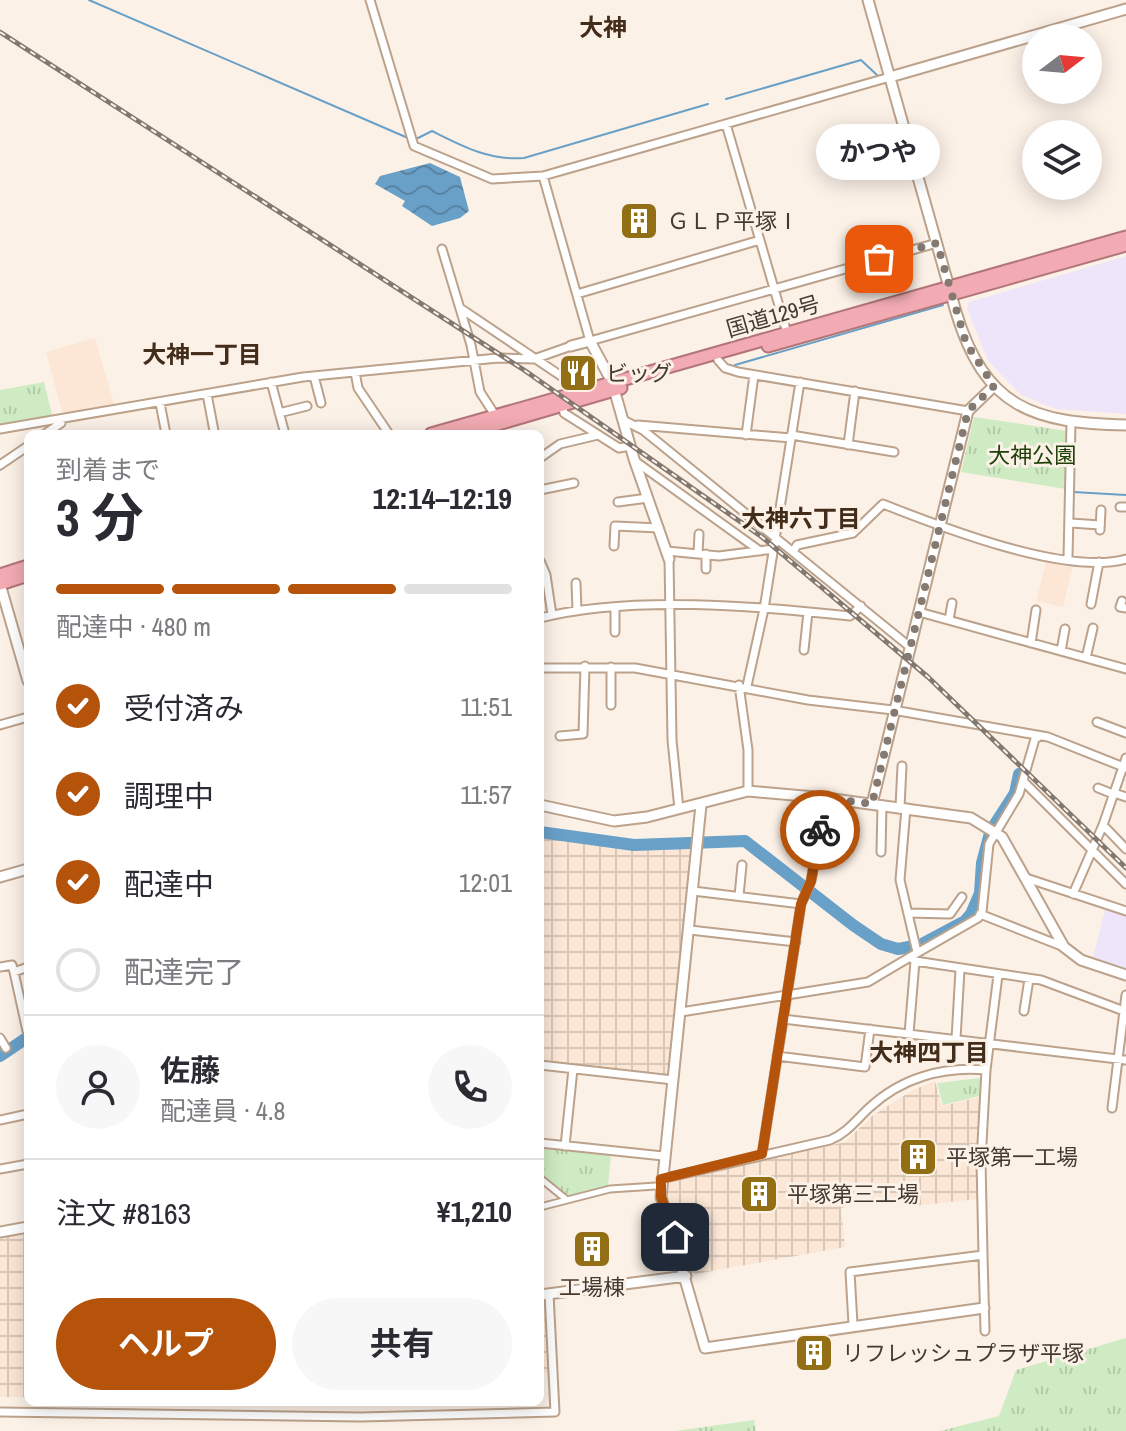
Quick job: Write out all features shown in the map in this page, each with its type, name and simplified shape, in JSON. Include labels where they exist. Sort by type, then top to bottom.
[{"type":"highway","name":"国道129号","points":[[459,430],[502,424],[582,390],[613,386],[718,360],[1126,237]]},
{"type":"highway","name":"国道129号","points":[[479,430],[787,333],[1126,245]]},
{"type":"highway","points":[[0,575],[24,567]]},
{"type":"highway","points":[[0,584],[24,576]]},
{"type":"street","points":[[370,0],[414,146],[492,179],[543,176],[1126,9]]},
{"type":"street","points":[[868,0],[966,343],[994,386],[1032,412],[1071,423],[1126,425]]},
{"type":"street","points":[[726,124],[787,333]]},
{"type":"street","points":[[543,176],[590,341],[613,386],[634,459],[668,555],[672,740],[679,809]]},
{"type":"street","points":[[577,294],[760,240]]},
{"type":"street","points":[[0,429],[314,376],[474,361],[534,359],[937,243]]},
{"type":"street","points":[[442,249],[480,392],[502,424]]},
{"type":"street","points":[[460,308],[582,390]]},
{"type":"street","points":[[718,360],[725,368],[754,375],[968,411]]},
{"type":"street","points":[[355,372],[358,388],[386,430]]},
{"type":"street","points":[[746,435],[754,375]]},
{"type":"street","points":[[314,376],[321,403]]},
{"type":"street","points":[[271,382],[284,430]]},
{"type":"street","points":[[748,791],[743,686],[764,609],[800,382]]},
{"type":"street","points":[[881,852],[877,804],[893,710],[968,411],[994,386]]},
{"type":"street","points":[[848,445],[855,391]]},
{"type":"street","points":[[207,394],[214,430]]},
{"type":"street","points":[[160,403],[165,430]]},
{"type":"street","points":[[562,405],[564,413],[619,448],[630,446]]},
{"type":"street","points":[[279,413],[307,406]]},
{"type":"street","points":[[50,430],[61,420]]},
{"type":"street","points":[[61,420],[64,430]]},
{"type":"street","points":[[623,420],[635,425],[776,535],[910,647]]},
{"type":"street","points":[[1068,558],[1071,423]]},
{"type":"street","points":[[635,425],[791,437],[894,452]]},
{"type":"street","points":[[544,455],[560,444],[598,435]]},
{"type":"street","points":[[0,465],[24,449]]},
{"type":"street","points":[[634,459],[760,551]]},
{"type":"street","points":[[544,489],[570,486]]},
{"type":"street","points":[[618,502],[648,498]]},
{"type":"street","points":[[794,550],[797,545],[853,533],[883,504],[939,528],[962,532],[1007,549],[1099,562],[1126,559]]},
{"type":"street","points":[[1071,523],[1100,528],[1101,510]]},
{"type":"street","points":[[612,542],[615,526],[659,528]]},
{"type":"street","points":[[699,534],[706,569]]},
{"type":"street","points":[[668,555],[702,553],[719,556],[773,549]]},
{"type":"street","points":[[1094,600],[1099,562]]},
{"type":"street","points":[[544,570],[552,615]]},
{"type":"street","points":[[576,583],[577,611]]},
{"type":"street","points":[[0,584],[24,667]]},
{"type":"street","points":[[949,620],[952,603]]},
{"type":"street","points":[[544,617],[577,611],[700,604],[850,616],[861,606]]},
{"type":"street","points":[[615,608],[615,632]]},
{"type":"street","points":[[1031,643],[1036,610]]},
{"type":"street","points":[[804,650],[808,612]]},
{"type":"street","points":[[919,612],[1126,669]]},
{"type":"street","points":[[1086,658],[1093,628]]},
{"type":"street","points":[[1061,651],[1065,629]]},
{"type":"street","points":[[565,737],[583,734],[581,702],[585,666]]},
{"type":"street","points":[[544,668],[585,666],[672,672],[808,700],[893,710],[1060,740],[1124,767]]},
{"type":"street","points":[[611,667],[611,705]]},
{"type":"street","points":[[0,725],[24,718]]},
{"type":"street","points":[[1100,725],[1126,733]]},
{"type":"street","points":[[681,1012],[868,982],[914,957],[980,914],[986,877],[984,860],[995,830],[1019,794],[1035,739],[1040,736]]},
{"type":"street","points":[[1073,894],[1103,825],[1126,758]]},
{"type":"street","points":[[902,766],[905,777],[900,880],[914,957],[909,1034]]},
{"type":"street","points":[[1023,781],[1126,884]]},
{"type":"street","points":[[1098,788],[1126,797]]},
{"type":"street","points":[[544,806],[614,821],[701,805],[748,791],[903,807],[971,818],[995,830],[1064,947]]},
{"type":"street","points":[[762,1154],[801,904],[811,881],[826,798]]},
{"type":"street","points":[[701,805],[681,1012],[658,1182],[706,1353],[853,1324],[984,1308]]},
{"type":"street","points":[[1103,825],[1126,849]]},
{"type":"street","points":[[739,896],[742,865]]},
{"type":"street","points":[[0,877],[24,870]]},
{"type":"street","points":[[1026,878],[1126,911]]},
{"type":"street","points":[[693,891],[801,904]]},
{"type":"street","points":[[908,913],[950,914],[963,902]]},
{"type":"street","points":[[980,914],[1064,947],[1081,960],[1126,975]]},
{"type":"street","points":[[690,930],[796,942]]},
{"type":"street","points":[[914,957],[960,970],[1029,979],[1124,1011]]},
{"type":"street","points":[[0,967],[12,965],[24,1017]]},
{"type":"street","points":[[14,972],[24,968]]},
{"type":"street","points":[[956,1039],[960,970]]},
{"type":"street","points":[[985,1331],[981,1161],[986,1070],[998,975]]},
{"type":"street","points":[[1023,1006],[1029,979]]},
{"type":"street","points":[[1112,1108],[1122,1059],[1126,995]]},
{"type":"street","points":[[783,1019],[1122,1059]]},
{"type":"street","points":[[777,1056],[865,1067],[870,1029]]},
{"type":"street","points":[[0,1038],[6,1048]]},
{"type":"street","points":[[544,1065],[673,1080]]},
{"type":"street","points":[[544,1206],[610,1189],[658,1182],[843,1135],[870,1106],[914,1079],[958,1067],[986,1070]]},
{"type":"street","points":[[565,1146],[573,1069]]},
{"type":"street","points":[[0,1120],[24,1115]]},
{"type":"street","points":[[544,1143],[663,1156]]},
{"type":"street","points":[[0,1169],[24,1165]]},
{"type":"street","points":[[544,1181],[568,1200]]},
{"type":"street","points":[[0,1232],[24,1228]]},
{"type":"street","points":[[853,1324],[850,1272],[983,1255]]},
{"type":"street","points":[[0,1412],[410,1417],[555,1412],[544,1294],[686,1276]]},
{"type":"street","points":[[146,1406],[146,1414]]},
{"type":"shaded area","points":[[1126,256],[1126,414],[1056,409],[1021,395],[988,361],[967,309],[969,302]]},
{"type":"shaded area","points":[[95,338],[114,404],[65,414],[46,352]]},
{"type":"shaded area","points":[[1047,558],[1074,562],[1063,607],[1036,601]]},
{"type":"shaded area","points":[[544,834],[634,845],[695,842],[667,1077],[544,1062]]},
{"type":"shaded area","points":[[1106,906],[1126,913],[1126,972],[1092,961]]},
{"type":"shaded area","points":[[935,1081],[942,1106],[980,1097],[978,1199],[912,1206],[880,1199],[841,1208],[845,1247],[690,1275],[669,1209],[667,1182],[845,1142],[872,1116],[913,1090]]},
{"type":"shaded area","points":[[24,1235],[24,1397],[0,1397],[0,1238]]},
{"type":"shaded area","points":[[545,1299],[550,1373],[544,1372]]},
{"type":"green space","points":[[44,382],[53,418],[0,428],[0,390]]},
{"type":"green space","name":"大神公園","points":[[974,417],[1067,431],[1066,489],[961,472]]},
{"type":"green space","points":[[980,1078],[980,1096],[943,1105],[937,1083]]},
{"type":"green space","points":[[544,1146],[611,1154],[608,1186],[604,1191],[569,1197],[544,1177]]},
{"type":"green space","points":[[1126,1338],[1126,1431],[940,1431],[999,1416],[1016,1370]]},
{"type":"green space","points":[[754,1420],[756,1431],[675,1431]]},
{"type":"water","points":[[430,163],[460,177],[469,211],[460,218],[432,226],[402,206],[405,201],[375,184],[380,176]]},
{"type":"waterway","points":[[89,0],[408,138]]},
{"type":"waterway","points":[[726,99],[861,60],[878,76]]},
{"type":"waterway","points":[[414,140],[432,131],[488,155],[524,158],[708,104]]},
{"type":"waterway","points":[[735,365],[943,305]]},
{"type":"waterway","points":[[0,470],[24,454]]},
{"type":"waterway","points":[[1073,492],[1126,495]]},
{"type":"waterway","points":[[995,824],[1015,793],[1019,774]]},
{"type":"waterway","points":[[544,833],[634,845],[745,841],[853,925],[881,944],[898,949],[920,945],[965,921],[971,914],[980,893],[982,863],[990,833]]},
{"type":"waterway","points":[[0,1056],[24,1040]]},
{"type":"railway","points":[[0,32],[524,370],[762,537],[928,677],[1126,868]]},
{"type":"way so far","points":[[820,830],[826,798],[872,804],[968,411],[974,401],[994,386],[981,371],[966,343],[937,243],[879,259]]},
{"type":"place","name":"ＧＬＰ平塚Ⅰ","points":[[639,221]]},
{"type":"place","name":"かつや","points":[[879,259]]},
{"type":"place","name":"ビッグ","points":[[578,373]]},
{"type":"place","name":"平塚第一工場","points":[[918,1157]]},
{"type":"place","name":"平塚第三工場","points":[[759,1194]]},
{"type":"place","name":"工場棟","points":[[592,1249]]},
{"type":"place","name":"リフレッシュプラザ平塚","points":[[814,1353]]},
{"type":"district","name":"大神","points":[[603,28]]},
{"type":"district","name":"大神一丁目","points":[[202,355]]},
{"type":"district","name":"大神六丁目","points":[[801,519]]},
{"type":"district","name":"大神四丁目","points":[[929,1053]]},
{"type":"route","points":[[675,1237],[661,1197],[661,1179],[762,1154],[801,904],[811,881],[820,830]]}]
